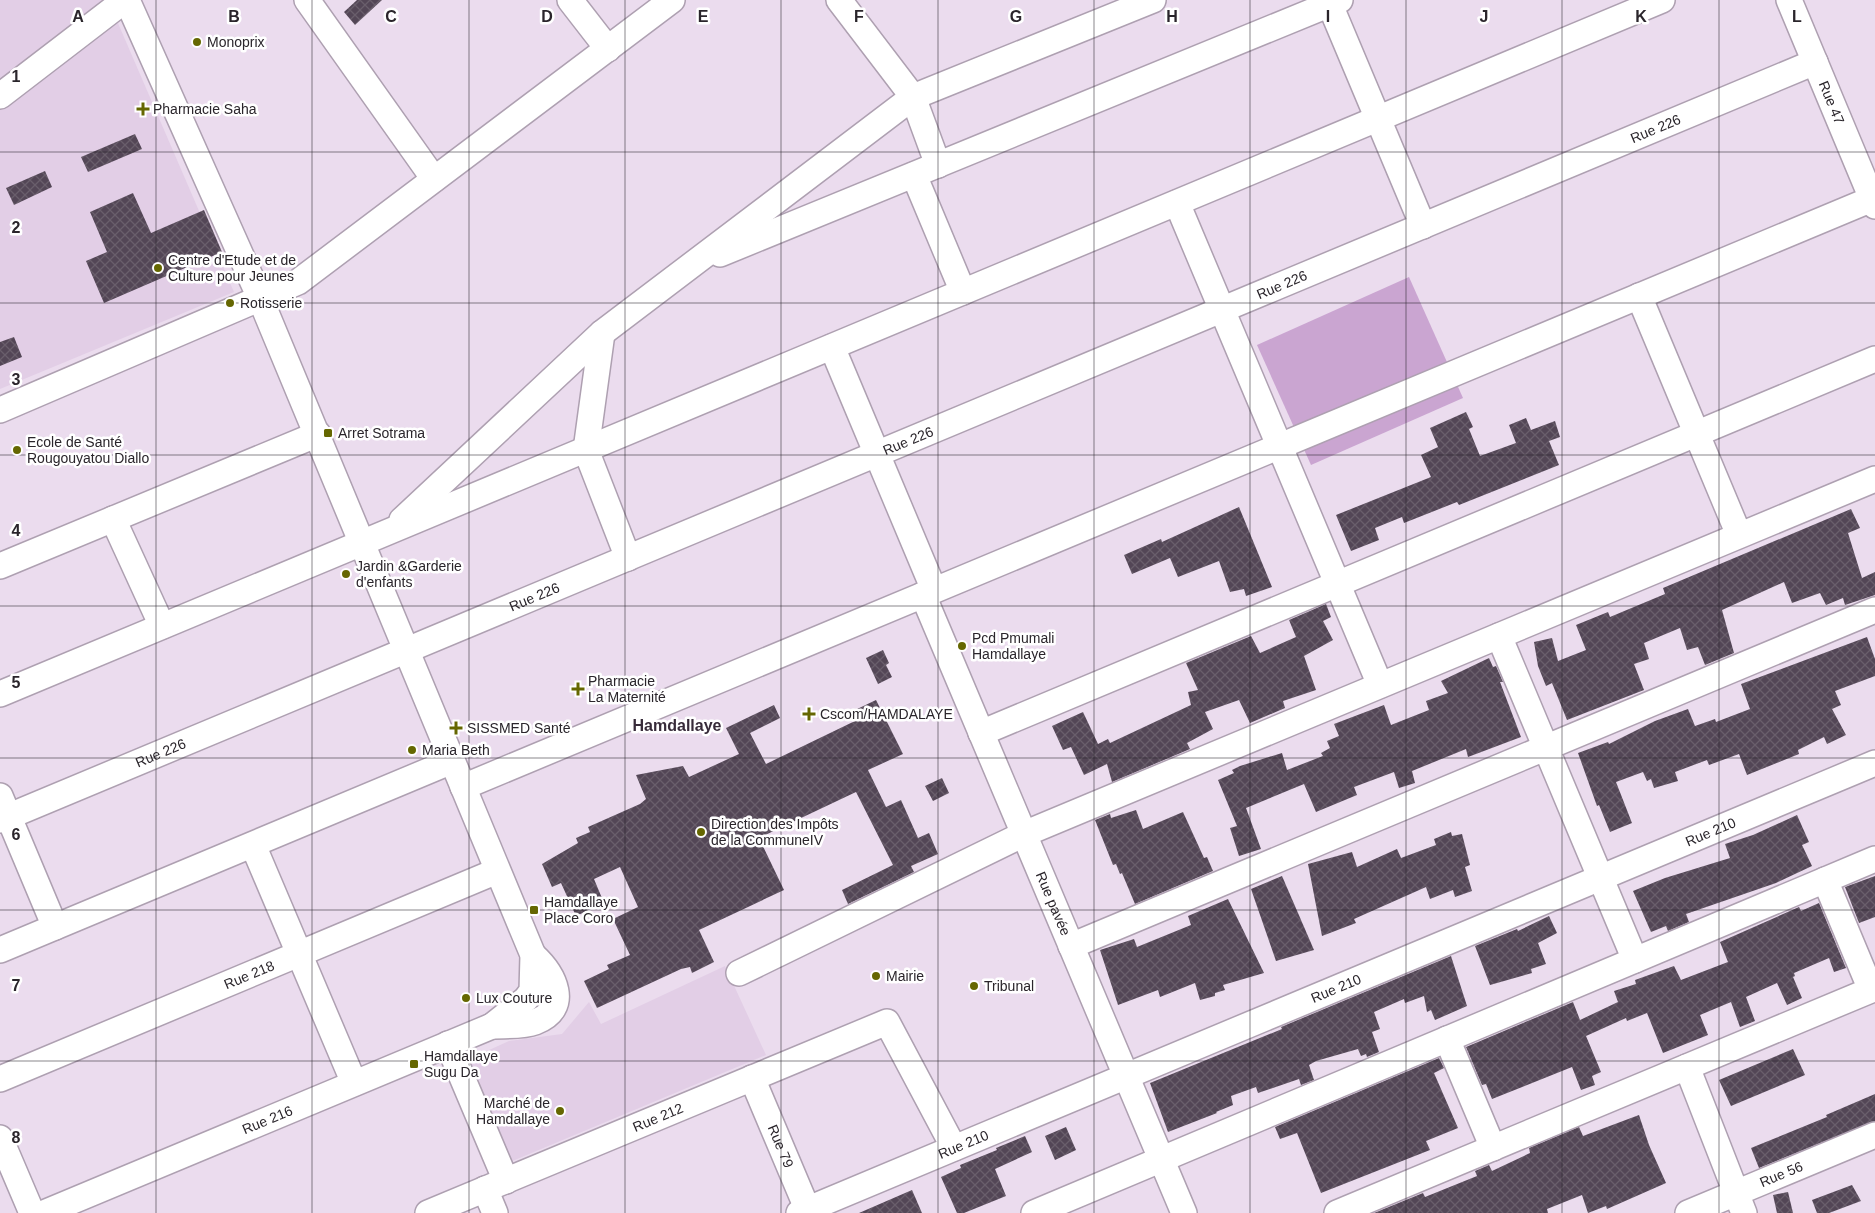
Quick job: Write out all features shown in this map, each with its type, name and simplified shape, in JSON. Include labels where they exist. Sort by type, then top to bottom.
[{"type":"street","points":[[0,96],[126,0],[260,298],[318,434],[497,871]]},
{"type":"street","points":[[307,0],[434,179]]},
{"type":"street","points":[[570,0],[608,48]]},
{"type":"street","points":[[0,410],[298,282],[672,0]]},
{"type":"street","points":[[839,0],[913,97],[938,165]]},
{"type":"street","points":[[390,532],[602,333],[913,97],[1153,0]]},
{"type":"street","points":[[0,694],[1662,0]]},
{"type":"street","name":"Rue 47","points":[[1789,0],[1874,202]]},
{"type":"street","points":[[688,268],[1332,1],[1378,119],[1423,226]]},
{"type":"street","name":"Rue 226","points":[[3,811],[407,650],[1815,62]]},
{"type":"street","points":[[914,175],[963,292]]},
{"type":"street","points":[[463,787],[1638,296],[1874,202]]},
{"type":"street","points":[[1177,203],[1380,685]]},
{"type":"street","points":[[1638,296],[1740,535]]},
{"type":"street","points":[[602,333],[586,450],[628,558]]},
{"type":"street","name":"Rue pavée","points":[[832,347],[877,454],[981,733],[1184,1213]]},
{"type":"street","points":[[981,733],[1875,360]]},
{"type":"street","points":[[0,566],[318,434]]},
{"type":"street","points":[[739,973],[1024,834],[1875,479]]},
{"type":"street","points":[[114,519],[162,626]]},
{"type":"street","points":[[1071,946],[1875,610]]},
{"type":"street","points":[[1499,636],[1635,960]]},
{"type":"street","points":[[0,950],[452,761]]},
{"type":"street","name":"Rue 210","points":[[805,1212],[1875,763]]},
{"type":"street","points":[[3,811],[55,927]]},
{"type":"street","points":[[253,845],[354,1083]]},
{"type":"street","points":[[1034,1213],[1875,859]]},
{"type":"street","name":"Rue 218","points":[[0,1079],[497,871]]},
{"type":"street","name":"Rue 216","points":[[44,1213],[492,1026],[526,1000],[532,991],[533,954],[497,871]]},
{"type":"street","points":[[1337,1213],[1871,990],[1825,880]]},
{"type":"street","name":"Rue 212","points":[[428,1213],[886,1022],[954,1148]]},
{"type":"street","points":[[1448,1039],[1493,1148]]},
{"type":"street","points":[[448,1044],[496,1185],[495,1213]]},
{"type":"street","points":[[1686,1067],[1740,1203]]},
{"type":"street","name":"Rue 79","points":[[752,1078],[805,1212]]},
{"type":"street","name":"Rue 56","points":[[1688,1213],[1740,1203],[1875,1135]]},
{"type":"street","points":[[0,1138],[32,1213]]},
{"type":"shaded area","points":[[0,0],[108,0],[234,292],[0,389]]},
{"type":"shaded area","points":[[1409,277],[1463,398],[1311,465],[1257,345]]},
{"type":"shaded area","name":"Marché de Hamdallaye","points":[[725,966],[766,1055],[510,1162],[467,1060],[509,1041],[562,1034],[589,1002],[601,1024]]},
{"type":"building","points":[[357,0],[382,0],[355,25],[344,12]]},
{"type":"building","points":[[135,134],[142,149],[88,172],[81,157]]},
{"type":"building","points":[[45,171],[52,187],[14,205],[6,188]]},
{"type":"building","points":[[133,193],[151,233],[204,210],[222,252],[104,303],[86,261],[107,252],[90,212]]},
{"type":"building","points":[[14,337],[22,357],[0,366],[0,342]]},
{"type":"building","points":[[1466,412],[1473,427],[1469,429],[1480,456],[1516,443],[1509,425],[1526,418],[1531,430],[1555,421],[1560,437],[1549,441],[1559,465],[1459,505],[1457,502],[1404,523],[1402,517],[1375,528],[1379,540],[1351,551],[1336,515],[1431,477],[1421,455],[1438,447],[1430,428]]},
{"type":"building","points":[[1239,507],[1272,587],[1246,596],[1244,589],[1230,592],[1219,561],[1178,577],[1170,558],[1132,574],[1124,555],[1161,539],[1162,542]]},
{"type":"building","points":[[1851,509],[1860,528],[1848,533],[1862,578],[1875,572],[1875,595],[1845,605],[1843,598],[1826,605],[1820,593],[1792,603],[1784,582],[1722,610],[1734,653],[1705,665],[1698,647],[1687,650],[1680,628],[1644,643],[1649,659],[1634,664],[1644,690],[1567,720],[1552,683],[1546,686],[1538,666],[1534,642],[1552,638],[1558,661],[1586,650],[1576,625],[1608,612],[1610,617],[1665,594],[1663,588]]},
{"type":"building","points":[[1326,604],[1331,617],[1323,621],[1333,640],[1304,656],[1316,690],[1283,701],[1285,708],[1250,723],[1239,700],[1205,712],[1213,729],[1187,743],[1190,749],[1112,782],[1107,764],[1084,775],[1071,747],[1063,750],[1052,726],[1083,712],[1098,744],[1108,739],[1110,743],[1191,705],[1188,692],[1198,690],[1186,663],[1251,636],[1260,653],[1296,637],[1289,620]]},
{"type":"building","points":[[1867,637],[1875,659],[1875,676],[1835,691],[1841,705],[1832,709],[1846,735],[1827,744],[1824,737],[1798,750],[1799,754],[1747,775],[1739,754],[1709,765],[1707,760],[1675,772],[1678,781],[1654,788],[1651,779],[1647,781],[1643,772],[1616,782],[1632,823],[1610,832],[1599,805],[1597,806],[1578,753],[1608,742],[1609,744],[1655,721],[1688,709],[1695,726],[1715,719],[1716,722],[1750,709],[1741,684]]},
{"type":"building","points":[[883,650],[889,663],[886,665],[892,677],[878,684],[866,658]]},
{"type":"building","points":[[1489,658],[1493,667],[1496,666],[1503,682],[1500,682],[1521,737],[1468,757],[1466,749],[1412,771],[1415,783],[1399,788],[1394,772],[1354,787],[1357,795],[1316,812],[1304,784],[1246,808],[1261,849],[1239,856],[1230,828],[1237,826],[1218,780],[1234,773],[1232,770],[1240,766],[1282,753],[1287,770],[1323,756],[1321,753],[1330,748],[1327,741],[1339,736],[1334,724],[1384,705],[1391,725],[1429,710],[1426,701],[1448,693],[1441,681]]},
{"type":"building","points":[[876,700],[903,754],[868,770],[886,807],[901,800],[918,838],[929,833],[938,854],[911,866],[914,872],[848,904],[842,890],[893,865],[856,792],[759,838],[784,890],[699,930],[714,962],[692,973],[690,967],[681,969],[597,1008],[584,981],[609,969],[607,965],[630,955],[613,919],[638,907],[620,867],[594,879],[604,903],[576,916],[561,883],[552,887],[542,864],[578,843],[576,838],[590,832],[588,827],[640,804],[646,799],[636,775],[683,766],[689,777],[739,754],[726,728],[774,705],[780,718],[750,733],[766,764],[857,720],[853,711]]},
{"type":"building","points":[[942,778],[949,793],[933,801],[925,786]]},
{"type":"building","points":[[1136,810],[1143,829],[1183,812],[1204,858],[1207,857],[1213,871],[1135,904],[1122,873],[1120,874],[1116,864],[1113,865],[1095,820],[1110,814],[1111,818]]},
{"type":"building","points":[[1797,815],[1809,842],[1802,845],[1812,866],[1776,883],[1686,914],[1689,922],[1668,931],[1666,926],[1651,932],[1633,891],[1665,878],[1730,858],[1725,844],[1753,835]]},
{"type":"building","points":[[1451,832],[1452,836],[1462,834],[1470,865],[1465,867],[1472,891],[1455,897],[1453,890],[1430,899],[1426,887],[1354,919],[1356,923],[1322,936],[1308,864],[1352,852],[1357,867],[1397,849],[1401,858],[1436,845],[1434,839]]},
{"type":"building","points":[[1282,876],[1314,950],[1276,961],[1251,889]]},
{"type":"building","points":[[1875,876],[1875,917],[1859,923],[1845,887]]},
{"type":"building","points":[[1228,899],[1264,973],[1223,985],[1225,990],[1215,993],[1215,996],[1200,1000],[1195,983],[1160,997],[1158,990],[1118,1005],[1100,950],[1134,939],[1137,947],[1191,925],[1188,916]]},
{"type":"building","points":[[1819,903],[1846,968],[1834,972],[1829,958],[1794,973],[1795,976],[1793,977],[1802,998],[1787,1005],[1777,983],[1746,997],[1755,1021],[1740,1027],[1731,1002],[1700,1015],[1708,1035],[1663,1053],[1647,1013],[1627,1021],[1626,1018],[1586,1036],[1601,1072],[1592,1076],[1595,1085],[1581,1090],[1572,1067],[1492,1099],[1486,1084],[1482,1085],[1466,1047],[1573,1002],[1580,1020],[1618,1002],[1614,991],[1636,984],[1635,980],[1674,966],[1681,980],[1728,962],[1720,942],[1799,907],[1801,911]]},
{"type":"building","points":[[1549,916],[1557,933],[1538,943],[1546,964],[1531,969],[1532,973],[1490,985],[1475,946],[1517,929],[1518,931]]},
{"type":"building","points":[[1451,956],[1467,1006],[1435,1020],[1431,1010],[1427,1012],[1424,996],[1405,1003],[1404,999],[1374,1012],[1380,1029],[1372,1032],[1379,1052],[1367,1057],[1366,1054],[1361,1056],[1358,1049],[1316,1061],[1309,1065],[1314,1080],[1301,1085],[1299,1079],[1258,1093],[1256,1087],[1231,1096],[1233,1105],[1168,1132],[1150,1083],[1282,1029],[1281,1027]]},
{"type":"building","points":[[1793,1049],[1805,1075],[1731,1106],[1719,1080]]},
{"type":"building","points":[[1439,1058],[1444,1068],[1434,1073],[1458,1128],[1426,1141],[1430,1150],[1321,1193],[1297,1133],[1280,1139],[1275,1127]]},
{"type":"building","points":[[1875,1094],[1875,1121],[1759,1168],[1751,1148],[1827,1117],[1826,1115]]},
{"type":"building","points":[[1639,1115],[1649,1145],[1666,1183],[1607,1209],[1606,1206],[1588,1213],[1582,1195],[1547,1209],[1548,1213],[1374,1213],[1423,1193],[1425,1197],[1477,1176],[1475,1171],[1489,1165],[1492,1171],[1530,1153],[1529,1148],[1579,1127],[1583,1136]]},
{"type":"building","points":[[1066,1127],[1076,1150],[1055,1160],[1045,1136]]},
{"type":"building","points":[[1025,1136],[1032,1152],[995,1169],[1006,1196],[964,1213],[957,1213],[941,1177],[961,1168],[960,1165]]},
{"type":"building","points":[[1852,1185],[1861,1201],[1829,1213],[1817,1213],[1812,1200]]},
{"type":"building","points":[[912,1190],[922,1213],[859,1213]]},
{"type":"building","points":[[1788,1192],[1793,1213],[1777,1213],[1773,1195]]},
{"type":"place","name":"Monoprix","points":[[197,42]]},
{"type":"place","name":"Pharmacie Saha","points":[[143,109]]},
{"type":"place","name":"Centre d'Etude et de Culture pour Jeunes","points":[[158,268]]},
{"type":"place","name":"Rotisserie","points":[[230,303]]},
{"type":"place","name":"Arret Sotrama","points":[[328,433]]},
{"type":"place","name":"Ecole de Santé Rougouyatou Diallo","points":[[17,450]]},
{"type":"place","name":"Jardin &Garderie d'enfants","points":[[346,574]]},
{"type":"place","name":"Pcd Pmumali Hamdallaye","points":[[962,646]]},
{"type":"place","name":"Pharmacie La Maternité","points":[[578,689]]},
{"type":"place","name":"Cscom/HAMDALAYE","points":[[809,714]]},
{"type":"place","name":"SISSMED Santé","points":[[456,728]]},
{"type":"place","name":"Maria Beth","points":[[412,750]]},
{"type":"place","name":"Direction des Impôts de la CommuneIV","points":[[701,832]]},
{"type":"place","name":"Hamdallaye Place Coro","points":[[534,910]]},
{"type":"place","name":"Mairie","points":[[876,976]]},
{"type":"place","name":"Tribunal","points":[[974,986]]},
{"type":"place","name":"Lux Couture","points":[[466,998]]},
{"type":"place","name":"Hamdallaye Sugu Da","points":[[414,1064]]},
{"type":"place","name":"Marché de Hamdallaye","points":[[560,1111]]},
{"type":"district","name":"Hamdallaye","points":[[677,725]]}]
